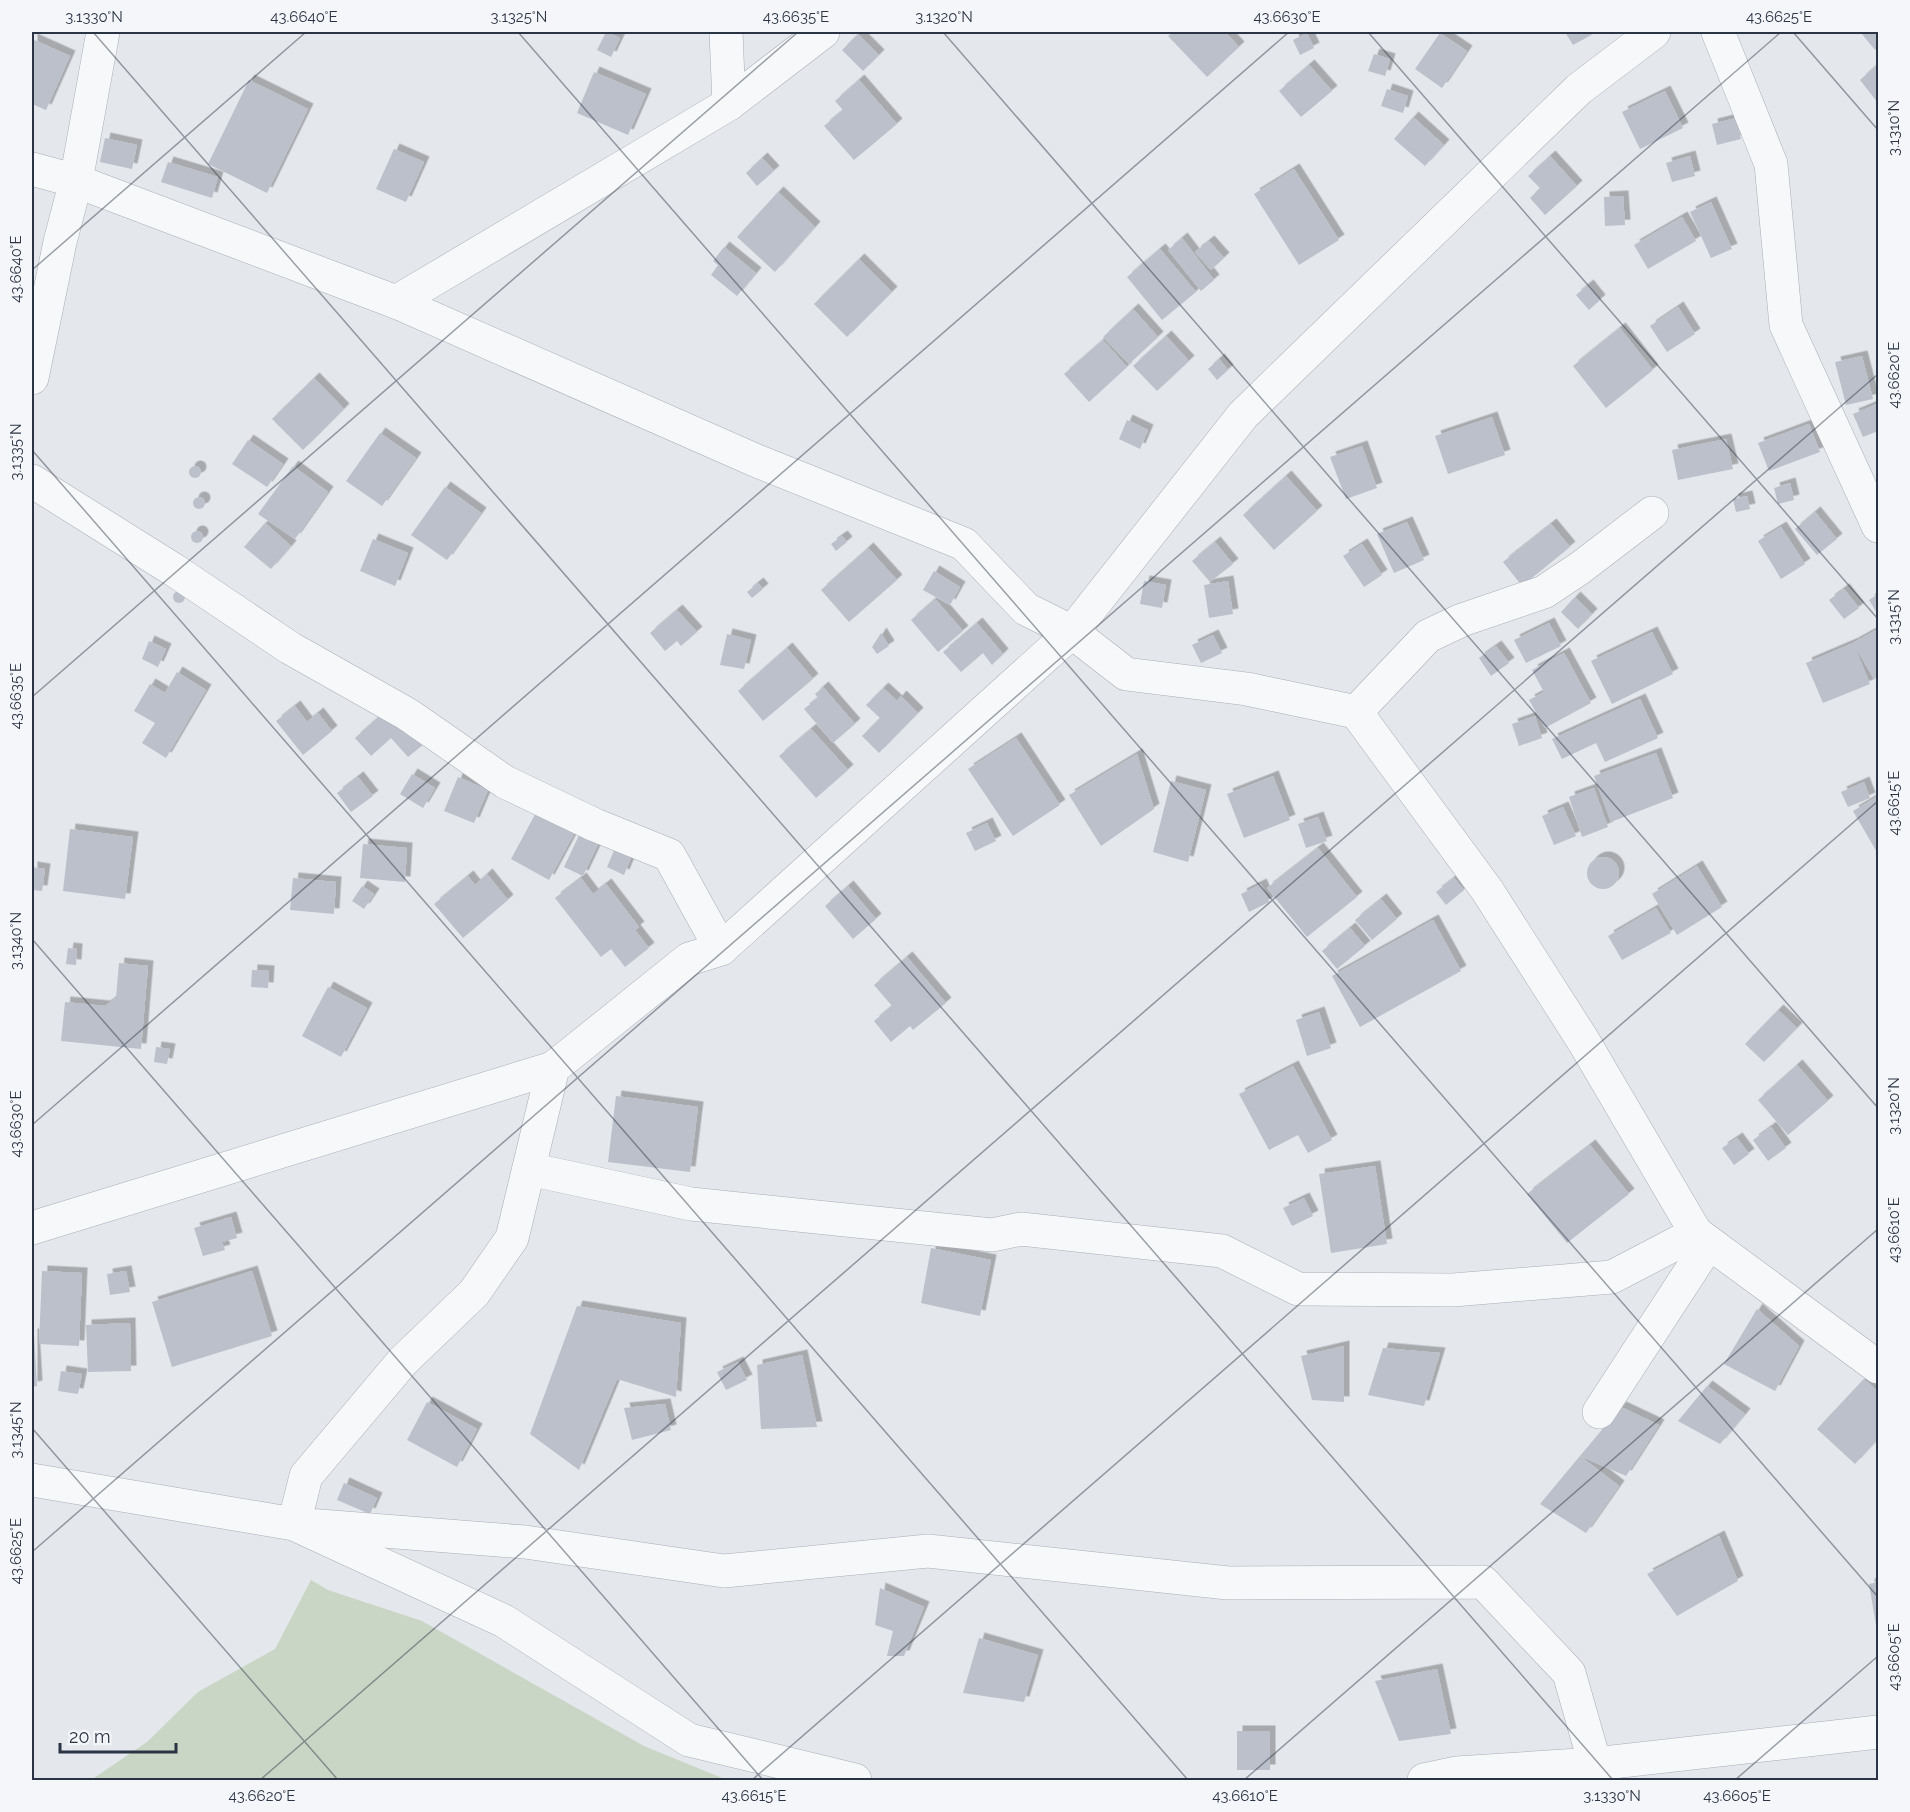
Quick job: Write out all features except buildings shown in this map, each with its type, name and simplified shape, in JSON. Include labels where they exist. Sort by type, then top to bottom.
[{"type":"street","points":[[32,378],[60,242],[76,181],[103,32]]},
{"type":"street","points":[[726,32],[729,104]]},
{"type":"street","points":[[396,302],[729,104],[823,32]]},
{"type":"street","points":[[32,1228],[553,1068],[689,959],[721,949],[1072,632],[1243,415],[1579,89],[1654,32]]},
{"type":"street","points":[[1718,32],[1771,164],[1786,325],[1878,526]]},
{"type":"street","points":[[32,169],[76,181],[396,302],[757,461],[964,544],[1026,609],[1072,632],[1126,674],[1247,689],[1356,712],[1487,890],[1584,1042],[1702,1238],[1878,1367]]},
{"type":"street","points":[[32,480],[174,570],[290,648],[407,714],[505,782],[596,825],[669,855],[721,949]]},
{"type":"street","points":[[1356,712],[1428,636],[1462,620],[1544,592],[1580,568],[1652,513]]},
{"type":"street","points":[[294,1524],[306,1476],[404,1361],[474,1293],[513,1238],[553,1068]]},
{"type":"street","points":[[530,1169],[691,1204],[992,1235],[1021,1229],[1222,1251],[1298,1288],[1453,1290],[1612,1277],[1702,1238]]},
{"type":"street","points":[[1599,1412],[1702,1238]]},
{"type":"street","points":[[32,1480],[294,1524],[525,1542],[724,1571],[928,1551],[1228,1583],[1483,1582],[1569,1673],[1595,1764]]},
{"type":"street","points":[[294,1524],[504,1621],[689,1740],[855,1780]]},
{"type":"street","points":[[1424,1780],[1457,1773],[1595,1764],[1878,1732]]},
{"type":"green space","points":[[311,1580],[328,1590],[422,1621],[644,1746],[727,1780],[91,1780],[147,1742],[198,1692],[275,1649]]}]
